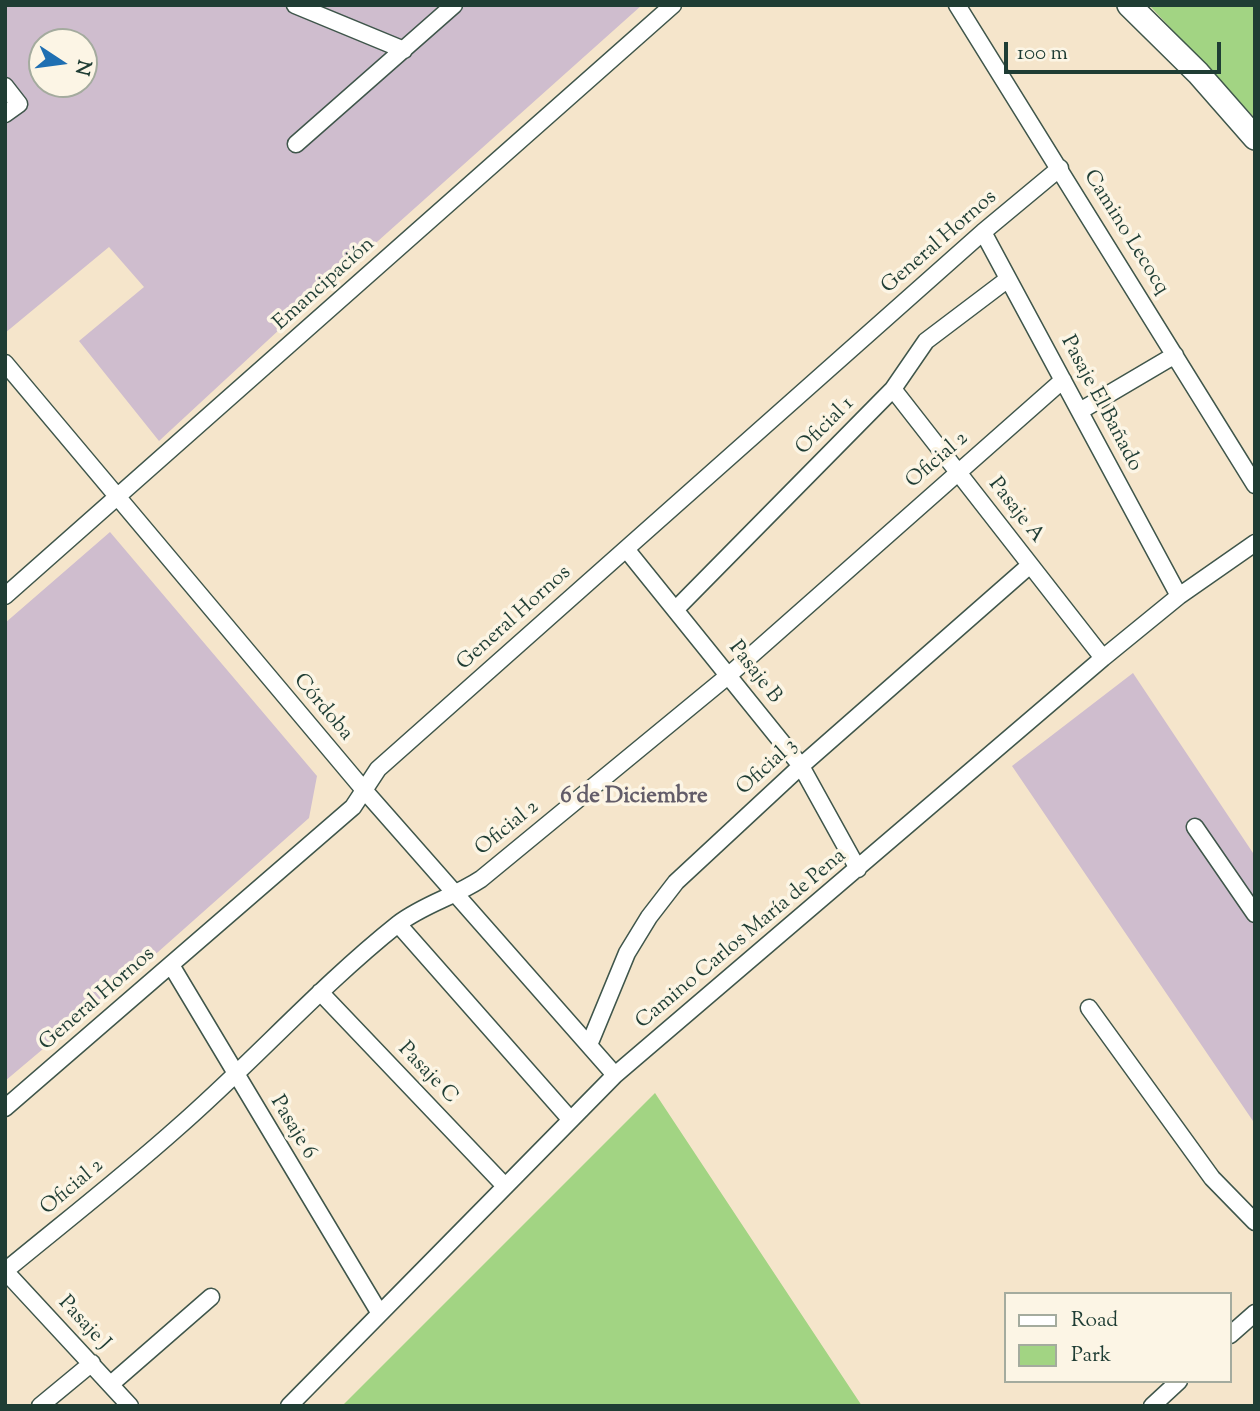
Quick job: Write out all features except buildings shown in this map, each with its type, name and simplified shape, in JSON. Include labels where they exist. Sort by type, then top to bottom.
[{"type":"highway","points":[[1129,5],[1198,74],[1255,138]]},
{"type":"street","points":[[295,5],[404,50]]},
{"type":"street","points":[[296,144],[454,5]]},
{"type":"street","name":"Emancipación","points":[[5,596],[673,5]]},
{"type":"street","name":"Camino Lecocq","points":[[957,5],[1255,485]]},
{"type":"street","points":[[5,86],[19,104],[5,114]]},
{"type":"street","name":"General Hornos","points":[[5,1108],[353,807],[378,769],[983,232],[1060,168]]},
{"type":"street","name":"Pasaje El Bañado","points":[[983,232],[1179,596]]},
{"type":"street","name":"Oficial 1","points":[[676,609],[893,389],[926,341],[1008,279]]},
{"type":"street","points":[[1080,411],[1175,355]]},
{"type":"street","name":"Córdoba","points":[[5,363],[364,790],[615,1075]]},
{"type":"street","name":"Oficial 2","points":[[5,1271],[176,1129],[320,992],[398,924],[419,908],[457,895],[729,675],[1063,380]]},
{"type":"street","name":"Pasaje A","points":[[893,389],[1103,658]]},
{"type":"street","name":"Camino Carlos María de Pena","points":[[289,1406],[615,1075],[1103,658],[1179,596],[1255,543]]},
{"type":"street","name":"Pasaje B","points":[[626,549],[801,766],[858,869]]},
{"type":"street","name":"Oficial 3","points":[[589,1045],[627,953],[676,882],[801,766],[1030,565]]},
{"type":"street","points":[[1195,827],[1255,914]]},
{"type":"street","points":[[398,924],[570,1119]]},
{"type":"street","name":"Pasaje 6","points":[[171,965],[380,1311]]},
{"type":"street","name":"Pasaje C","points":[[320,992],[504,1185]]},
{"type":"street","points":[[1089,1008],[1212,1178],[1255,1222]]},
{"type":"street","name":"Pasaje J","points":[[5,1271],[130,1406]]},
{"type":"street","points":[[111,1384],[211,1297]]},
{"type":"street","points":[[1232,1333],[1255,1313]]},
{"type":"street","points":[[40,1406],[92,1363]]},
{"type":"street","points":[[1152,1406],[1177,1383]]},
{"type":"shaded area","points":[[5,5],[642,5],[293,317],[159,441],[79,341],[144,287],[109,247],[5,333]]},
{"type":"shaded area","points":[[110,532],[317,776],[309,818],[158,952],[5,1081],[5,623]]},
{"type":"shaded area","points":[[1133,673],[1255,856],[1255,1124],[1012,766]]},
{"type":"green space","points":[[1149,5],[1255,5],[1255,118]]},
{"type":"green space","points":[[655,1093],[862,1406],[342,1406]]},
{"type":"district","name":"6 de Diciembre","points":[[634,798]]}]
